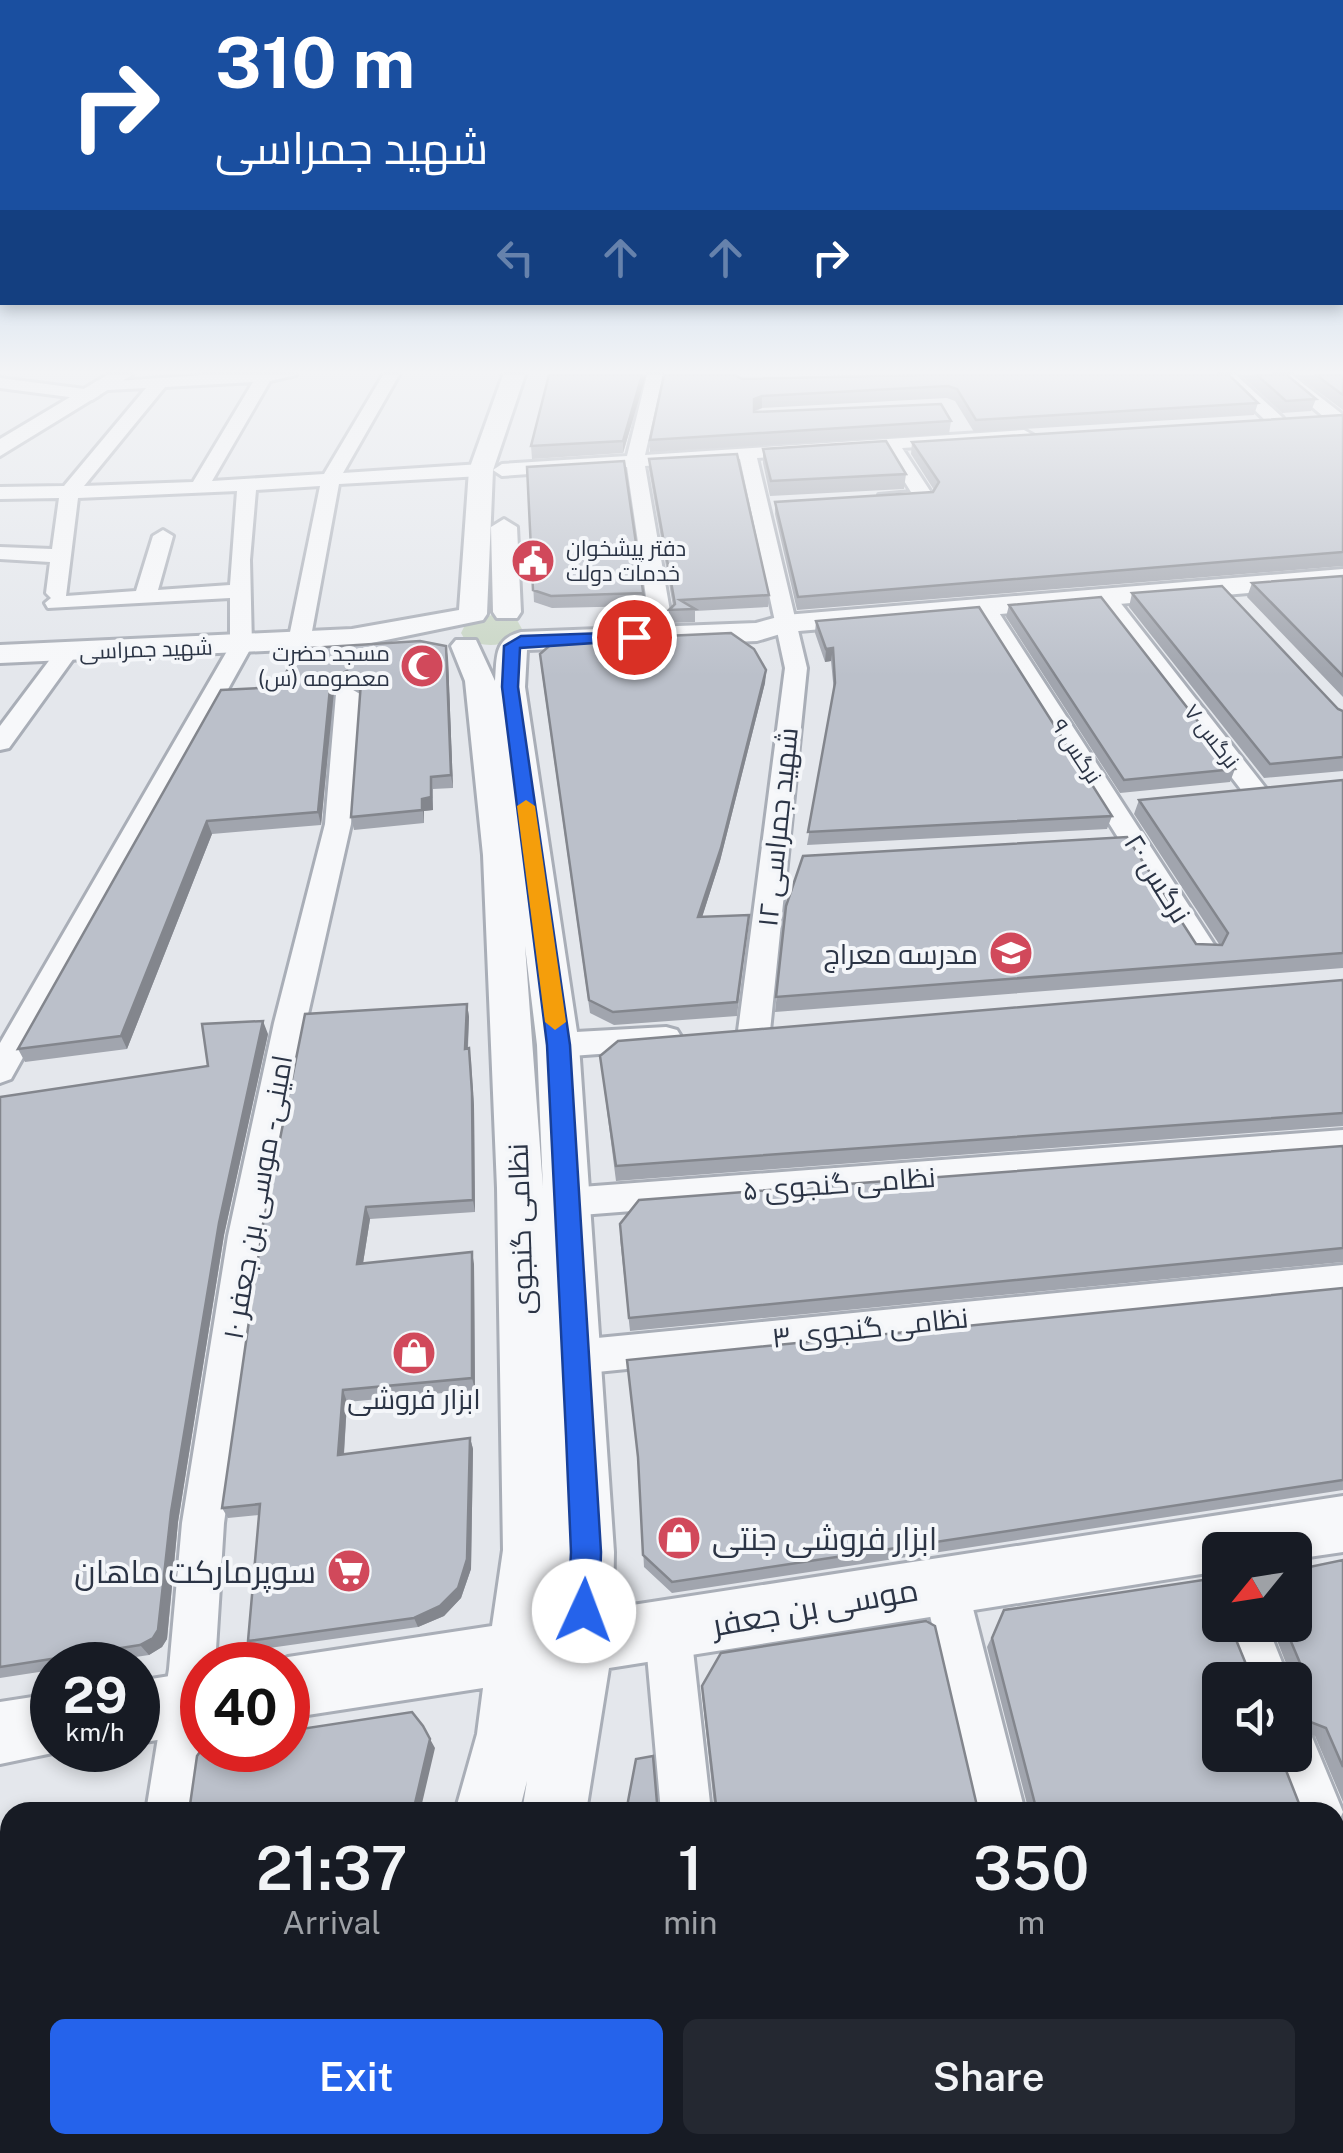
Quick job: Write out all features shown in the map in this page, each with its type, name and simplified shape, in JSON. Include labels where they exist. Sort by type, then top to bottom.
[{"type":"street","points":[[83,475],[69,492],[57,598],[240,592]]},
{"type":"street","points":[[198,489],[206,475]]},
{"type":"street","points":[[299,642],[333,475]]},
{"type":"street","points":[[0,493],[198,489],[403,475]]},
{"type":"street","name":"نظامی گنجوی","points":[[490,1802],[508,1734],[531,1550],[519,1168],[501,855],[480,682],[491,630],[491,475]]},
{"type":"street","points":[[638,475],[660,617]]},
{"type":"street","name":"شهید جمراسی ۱۲","points":[[754,1031],[783,860],[796,668],[785,624],[771,506],[757,475]]},
{"type":"street","points":[[870,500],[924,497],[910,475]]},
{"type":"street","points":[[0,1071],[241,646],[240,592],[247,486]]},
{"type":"street","points":[[146,598],[163,536]]},
{"type":"street","points":[[0,554],[62,556]]},
{"type":"street","points":[[491,630],[757,632],[785,624],[1341,579]]},
{"type":"street","points":[[1224,588],[1248,615]]},
{"type":"street","name":"نرگس ۷","points":[[1104,597],[1168,682],[1264,790],[1219,795]]},
{"type":"street","name":"نرگس ۹","points":[[985,608],[1112,806]]},
{"type":"street","points":[[491,630],[754,614],[785,624]]},
{"type":"street","name":"نظامی گنجوی","points":[[491,630],[510,687],[558,1045],[577,1357],[586,1552],[583,1641],[556,1802]]},
{"type":"street","name":"شهید جمراسی","points":[[0,654],[241,646],[491,630]]},
{"type":"street","points":[[0,744],[68,651]]},
{"type":"street","name":"امینی - موسی بن جعفر ۱۰","points":[[171,1802],[176,1706],[246,1236],[290,1022],[338,824],[348,694]]},
{"type":"street","points":[[1112,806],[1148,802]]},
{"type":"street","name":"نرگس ۲۰","points":[[1112,806],[1203,950]]},
{"type":"street","points":[[1096,842],[1134,839]]},
{"type":"street","points":[[558,1045],[794,1028]]},
{"type":"street","name":"نظامی گنجوی ۵","points":[[568,1202],[1111,1164],[1343,1143]]},
{"type":"street","name":"نظامی گنجوی ۳","points":[[577,1357],[1343,1281]]},
{"type":"street","name":"موسی بن جعفر","points":[[1309,1532],[1343,1524]]},
{"type":"street","name":"موسی بن جعفر","points":[[310,1684],[583,1641],[668,1632],[945,1585],[1202,1556]]},
{"type":"street","points":[[945,1585],[998,1802]]},
{"type":"street","points":[[668,1632],[685,1802]]},
{"type":"street","points":[[0,1732],[30,1728]]},
{"type":"street","points":[[1302,1772],[1314,1802]]},
{"type":"green space","points":[[492,615],[517,620],[522,629],[510,640],[496,645],[464,638],[461,633],[466,623]]},
{"type":"building","points":[[527,475],[626,475],[645,605],[652,611],[643,611],[643,593],[551,596],[533,590]]},
{"type":"building","points":[[652,475],[742,475],[769,595],[680,600],[695,609],[669,610],[675,604]]},
{"type":"building","points":[[770,475],[878,475],[771,481]]},
{"type":"building","points":[[935,475],[1343,475],[1343,552],[798,597],[775,502],[933,492],[939,482]]},
{"type":"building","points":[[1343,576],[1343,676],[1252,583]]},
{"type":"building","points":[[1222,586],[1343,711],[1343,757],[1270,764],[1132,593]]},
{"type":"building","points":[[1101,597],[1235,769],[1124,780],[1009,605]]},
{"type":"building","points":[[979,607],[1112,816],[808,832],[835,683],[833,648],[826,649],[816,621]]},
{"type":"building","points":[[731,633],[754,649],[766,670],[721,848],[698,917],[749,915],[737,1002],[613,1012],[589,1000],[540,654],[556,640],[613,638],[644,648],[643,637]]},
{"type":"building","points":[[420,641],[446,646],[451,775],[431,777],[431,797],[422,799],[422,810],[351,817],[361,682],[347,671],[331,678],[318,812],[207,821],[121,1036],[18,1049],[221,690],[281,687],[295,649]]},
{"type":"building","points":[[1343,780],[1343,953],[776,997],[786,906],[803,856],[1127,837],[1196,944],[1222,945],[1228,933],[1139,800]]},
{"type":"building","points":[[1343,980],[1343,1113],[616,1166],[600,1056],[618,1041]]},
{"type":"building","points":[[467,1004],[465,1049],[469,1048],[472,1093],[473,1200],[366,1207],[357,1264],[472,1252],[472,1378],[343,1390],[338,1455],[470,1438],[467,1559],[458,1588],[440,1606],[414,1618],[248,1641],[260,1504],[222,1508],[263,1224],[305,1014]]},
{"type":"building","points":[[263,1021],[219,1223],[171,1512],[158,1630],[146,1642],[30,1642],[30,1662],[0,1667],[0,1097],[208,1066],[202,1024]]},
{"type":"building","points":[[1343,1146],[1343,1248],[629,1318],[620,1224],[639,1200]]},
{"type":"building","points":[[1343,1288],[1343,1480],[672,1582],[643,1555],[638,1457],[627,1360]]},
{"type":"building","points":[[1343,1560],[1343,1767],[1326,1728],[1312,1723],[1312,1662],[1300,1662],[1291,1642],[1312,1642],[1312,1566]]},
{"type":"building","points":[[1202,1580],[1202,1642],[1237,1642],[1245,1662],[1202,1662],[1202,1772],[1287,1772],[1298,1802],[1034,1802],[992,1638],[1004,1610]]},
{"type":"building","points":[[926,1621],[935,1626],[976,1802],[716,1802],[702,1686],[721,1653]]},
{"type":"building","points":[[412,1712],[430,1739],[415,1802],[190,1802],[195,1772],[310,1772],[310,1728]]},
{"type":"building","points":[[653,1756],[657,1802],[628,1802],[636,1759]]},
{"type":"slow traffic","points":[[526,806],[555,1022]]},
{"type":"place","name":"دفتر پیشخوان خدمات دولت","points":[[533,561]]},
{"type":"place","name":"مسجد حضرت معصومه (س)","points":[[422,666]]},
{"type":"place","name":"مدرسه معراج","points":[[1011,953]]},
{"type":"place","name":"ابزار فروشی","points":[[414,1353]]},
{"type":"place","name":"ابزار فروشی جنتی","points":[[679,1538]]},
{"type":"place","name":"سوپرمارکت ماهان","points":[[349,1571]]},
{"type":"route","points":[[584,1611],[586,1552],[581,1435],[558,1045],[510,687],[512,646],[521,641],[634,637]]}]
